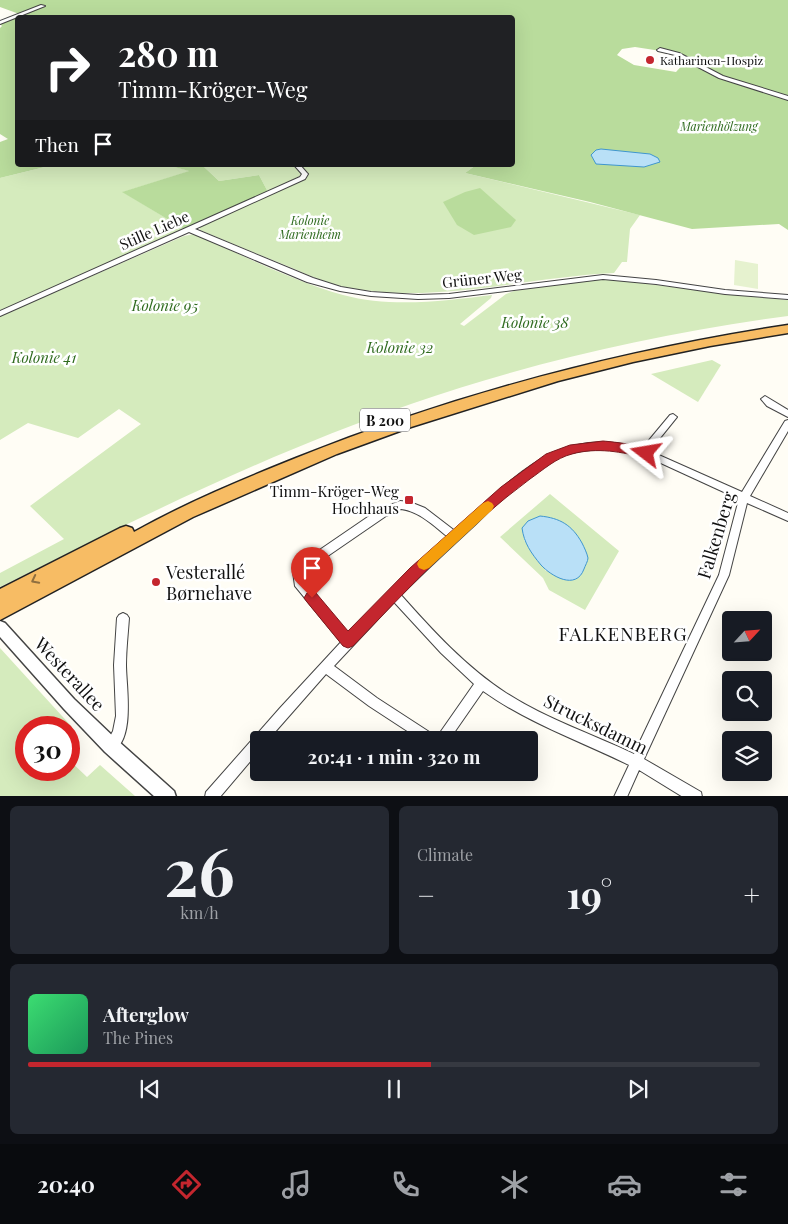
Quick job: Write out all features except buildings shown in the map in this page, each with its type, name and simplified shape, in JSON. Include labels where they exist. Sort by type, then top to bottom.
[{"type":"highway","name":"B 200","points":[[6,601],[177,507],[287,458],[392,417],[503,382],[608,353],[788,321]]},
{"type":"highway","name":"B 200","points":[[6,601],[186,513],[295,465],[398,425],[509,390],[615,362],[788,329]]},
{"type":"street","points":[[20,15],[43,6]]},
{"type":"street","points":[[0,23],[15,17]]},
{"type":"street","points":[[660,50],[677,54],[722,76],[788,98]]},
{"type":"street","name":"Stille Liebe","points":[[0,314],[303,178],[305,174],[299,167]]},
{"type":"street","name":"Grüner Weg","points":[[189,229],[310,280],[340,289],[371,294],[418,297],[449,296],[603,277],[656,282],[725,292],[788,297]]},
{"type":"street","points":[[765,398],[770,404],[788,414]]},
{"type":"street","points":[[646,453],[648,446],[673,417]]},
{"type":"street","name":"Falkenberg","points":[[620,796],[724,575],[744,497],[788,423]]},
{"type":"street","points":[[268,731],[325,666],[394,594],[455,536],[528,472],[562,452],[583,447],[616,446],[646,453],[788,517]]},
{"type":"street","points":[[348,642],[299,583],[298,572],[303,567],[382,513],[400,505],[410,506],[422,511],[455,536]]},
{"type":"street","name":"Strucksdamm","points":[[394,594],[442,647],[482,682],[521,708],[637,762],[696,796]]},
{"type":"street","name":"Westerallee","points":[[111,746],[119,733],[122,716],[120,665],[123,618]]},
{"type":"street","name":"Westerallee","points":[[0,627],[69,704],[111,746],[168,796]]},
{"type":"street","points":[[325,666],[373,702],[418,731]]},
{"type":"street","points":[[448,731],[482,682]]},
{"type":"street","points":[[211,796],[250,751]]},
{"type":"green space","name":"Marienhölzung","points":[[0,0],[788,0],[788,230],[779,224],[692,229],[590,202],[465,173],[473,167],[515,167],[515,15],[22,15],[0,7]],"holes":[[[635,47],[674,53],[687,60],[676,72],[634,65],[617,55],[622,49]],[[596,150],[658,158],[644,167]]]},
{"type":"green space","name":"Marienhölzung","points":[[15,18],[15,167],[45,167],[0,178],[0,142],[8,139],[0,134],[0,28],[2,26],[0,24]]},
{"type":"green space","points":[[45,167],[175,167],[190,171],[123,192],[184,229],[0,312],[0,178]]},
{"type":"green space","points":[[174,167],[204,167],[219,181],[259,175],[268,192],[184,229],[122,192],[189,171]]},
{"type":"green space","points":[[204,167],[296,167],[302,175],[268,192],[259,175],[219,181]]},
{"type":"green space","name":"Kolonie Marienheim","points":[[302,167],[473,167],[465,173],[640,215],[630,229],[627,262],[622,262],[614,273],[581,275],[446,292],[379,292],[345,287],[307,274],[200,230],[200,227],[304,179],[307,176],[307,172]]},
{"type":"green space","points":[[480,188],[516,220],[511,227],[474,235],[457,225],[443,202],[465,192]]},
{"type":"green space","points":[[194,234],[305,283],[361,299],[418,302],[492,295],[491,298],[460,324],[464,326],[506,294],[514,291],[591,280],[618,280],[788,300],[788,316],[692,331],[597,351],[503,375],[411,404],[306,444],[202,489],[0,587],[0,573],[64,539],[30,506],[141,424],[119,409],[78,438],[28,423],[0,440],[0,316],[184,236]]},
{"type":"green space","points":[[735,260],[758,264],[758,289],[734,285]]},
{"type":"green space","points":[[712,360],[721,365],[698,402],[651,374]]},
{"type":"green space","points":[[550,494],[619,551],[585,610],[549,590],[543,578],[500,537]],"holes":[[[577,535],[588,558],[546,571],[524,540]]]},
{"type":"green space","points":[[0,648],[62,716],[15,716],[15,781],[80,781],[80,770],[87,777],[100,765],[135,796],[0,796]]},
{"type":"water","points":[[596,150],[650,154],[658,158],[660,162],[644,167],[596,164],[591,155]]},
{"type":"water","points":[[540,516],[554,519],[570,527],[582,543],[588,559],[580,576],[570,580],[557,577],[541,565],[528,548],[522,528],[528,521]]},
{"type":"slow traffic","points":[[424,564],[488,506]]},
{"type":"place","name":"Katharinen-Hospiz","points":[[650,60]]},
{"type":"place","name":"Timm-Kröger-Weg Hochhaus","points":[[409,500]]},
{"type":"place","name":"Vesterallé Børnehave","points":[[156,582]]},
{"type":"district","name":"FALKENBERG","points":[[623,633]]},
{"type":"route","points":[[312,598],[348,642],[415,572],[528,472],[570,449],[616,446],[646,453]]},
{"type":"park label","name":"Kolonie 95","points":[[165,305]]},
{"type":"park label","name":"Kolonie 38","points":[[535,322]]},
{"type":"park label","name":"Kolonie 32","points":[[400,347]]},
{"type":"park label","name":"Kolonie 41","points":[[44,357]]}]
